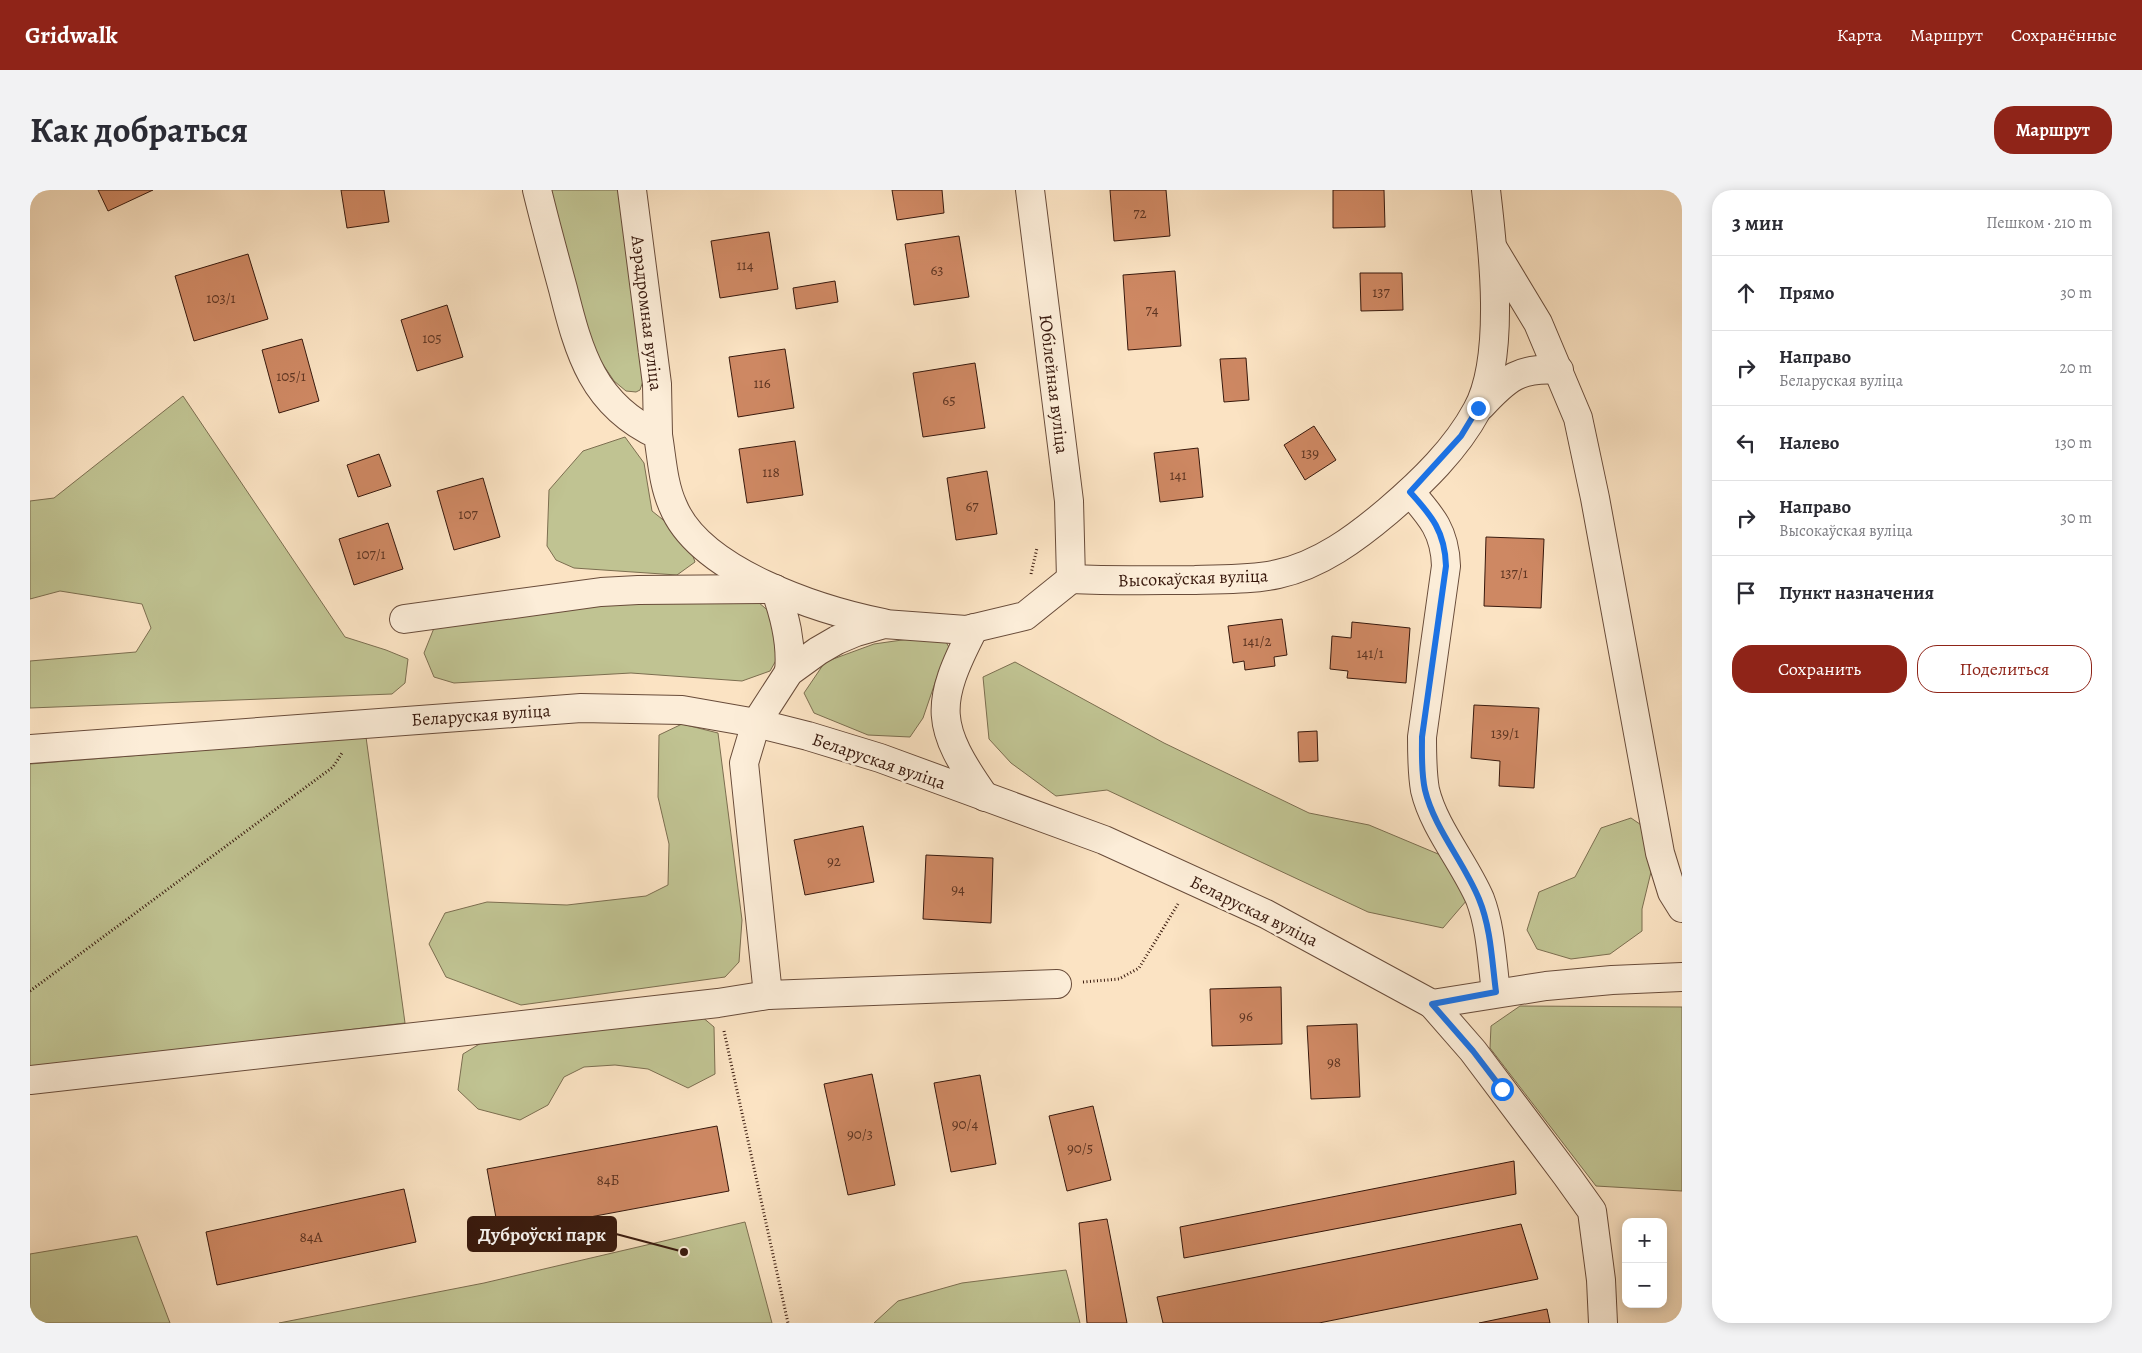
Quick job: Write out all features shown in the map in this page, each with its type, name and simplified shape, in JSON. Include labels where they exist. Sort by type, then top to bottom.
[{"type":"street","points":[[537,190],[574,331],[590,374],[614,406],[643,429],[658,435]]},
{"type":"street","name":"Аэрадромная вуліца","points":[[632,190],[657,384],[658,435],[667,489],[673,507],[697,540],[714,555],[740,571],[833,612],[884,624]]},
{"type":"street","name":"Юбілейная вуліца","points":[[1030,190],[1069,501],[1071,579]]},
{"type":"street","name":"Высокаўская вуліца","points":[[1071,579],[1111,581],[1229,579],[1278,574],[1313,563],[1347,543],[1410,492],[1461,436],[1478,408],[1489,375],[1494,338],[1493,248],[1486,190]]},
{"type":"street","points":[[1493,248],[1538,323],[1578,418],[1595,498],[1660,853],[1672,892],[1682,908]]},
{"type":"street","points":[[1478,408],[1506,381],[1524,372],[1541,368],[1559,370]]},
{"type":"street","points":[[1410,492],[1432,518],[1446,547],[1444,582],[1422,737],[1422,764],[1426,790],[1435,817],[1466,869],[1480,901],[1489,932],[1496,992]]},
{"type":"street","points":[[768,995],[744,763],[756,723],[789,672],[818,650],[837,640],[884,624],[966,630],[1025,616],[1071,579]]},
{"type":"street","points":[[404,619],[601,592],[775,588],[789,640],[791,657],[789,672]]},
{"type":"street","points":[[974,628],[952,671],[946,696],[945,718],[952,745],[984,797]]},
{"type":"street","name":"Беларуская вуліца","points":[[30,749],[581,708],[682,710],[756,723],[808,736],[880,758],[1104,840],[1266,914],[1432,1004]]},
{"type":"street","points":[[1432,1004],[1496,992],[1612,980],[1682,978]]},
{"type":"street","points":[[30,1080],[718,1003],[768,995],[1057,984]]},
{"type":"street","points":[[1432,1004],[1473,1051],[1592,1212],[1601,1280],[1603,1323]]},
{"type":"path","points":[[30,991],[333,767],[362,723]]},
{"type":"path","points":[[1057,984],[1119,979],[1139,968],[1192,880]]},
{"type":"path","points":[[718,1003],[788,1323]]},
{"type":"green space","points":[[549,190],[619,190],[643,381],[640,390],[636,392],[626,391],[614,381],[594,351]]},
{"type":"green space","points":[[183,396],[345,637],[408,659],[405,683],[392,694],[30,708],[30,661],[136,652],[151,628],[142,604],[60,591],[30,599],[30,501],[54,498]]},
{"type":"green space","points":[[625,437],[644,463],[652,511],[687,539],[695,562],[677,575],[574,568],[556,560],[547,546],[549,490],[583,451]]},
{"type":"green space","points":[[648,599],[758,602],[779,620],[783,648],[770,671],[742,681],[631,673],[454,683],[434,677],[424,653],[436,623]]},
{"type":"green space","points":[[909,639],[945,640],[952,653],[937,677],[923,718],[910,737],[868,735],[814,713],[804,693],[825,662],[874,644]]},
{"type":"green space","points":[[1015,662],[1164,743],[1309,813],[1369,825],[1443,856],[1467,900],[1443,928],[1368,912],[1107,790],[1056,796],[1011,763],[989,739],[983,677]]},
{"type":"green space","points":[[682,724],[718,733],[742,920],[739,962],[725,977],[521,1005],[446,977],[429,944],[445,913],[487,902],[567,905],[646,896],[668,885],[669,844],[658,797],[659,735]]},
{"type":"green space","points":[[366,737],[405,1023],[30,1068],[30,764]]},
{"type":"green space","points":[[1631,818],[1650,831],[1651,872],[1642,909],[1642,931],[1610,954],[1571,959],[1537,949],[1527,930],[1539,892],[1575,877],[1601,828]]},
{"type":"green space","points":[[1520,1006],[1682,1007],[1682,1191],[1596,1186],[1490,1048],[1491,1026]]},
{"type":"green space","points":[[701,1016],[714,1027],[715,1074],[688,1088],[648,1069],[615,1065],[584,1067],[564,1077],[548,1105],[520,1120],[478,1109],[458,1090],[463,1054],[491,1037]]},
{"type":"green space","points":[[745,1222],[772,1323],[279,1323],[484,1283]]},
{"type":"green space","points":[[137,1236],[170,1323],[30,1323],[30,1254]]},
{"type":"green space","points":[[1066,1270],[1080,1323],[874,1323],[898,1301],[962,1283]]},
{"type":"building","points":[[98,190],[153,190],[108,211]]},
{"type":"building","points":[[341,190],[384,190],[389,222],[347,228]]},
{"type":"building","points":[[892,190],[942,190],[944,213],[897,220]]},
{"type":"building","points":[[1110,190],[1166,190],[1170,236],[1114,241]]},
{"type":"building","points":[[1333,190],[1384,190],[1385,227],[1333,228]]},
{"type":"building","points":[[769,232],[778,289],[720,298],[711,241]]},
{"type":"building","points":[[959,236],[969,297],[914,305],[905,244]]},
{"type":"building","points":[[248,254],[268,319],[194,341],[175,276]]},
{"type":"building","points":[[1175,271],[1181,346],[1128,350],[1123,275]]},
{"type":"building","points":[[1360,273],[1402,273],[1403,310],[1361,311]]},
{"type":"building","points":[[835,281],[838,302],[796,309],[793,288]]},
{"type":"building","points":[[447,305],[463,357],[417,371],[401,320]]},
{"type":"building","points":[[302,339],[319,401],[279,413],[262,350]]},
{"type":"building","points":[[785,349],[794,408],[738,417],[729,357]]},
{"type":"building","points":[[1246,358],[1249,400],[1224,402],[1220,359]]},
{"type":"building","points":[[975,363],[985,428],[923,437],[913,373]]},
{"type":"building","points":[[1314,426],[1336,460],[1305,480],[1284,445]]},
{"type":"building","points":[[795,441],[803,495],[747,503],[739,449]]},
{"type":"building","points":[[1198,448],[1203,497],[1160,502],[1154,453]]},
{"type":"building","points":[[379,454],[391,486],[358,497],[347,465]]},
{"type":"building","points":[[987,471],[997,534],[956,540],[947,478]]},
{"type":"building","points":[[483,478],[500,537],[454,550],[437,491]]},
{"type":"building","points":[[388,523],[403,569],[354,585],[339,539]]},
{"type":"building","points":[[1486,537],[1544,539],[1541,608],[1484,606]]},
{"type":"building","points":[[1282,619],[1287,655],[1274,657],[1275,666],[1245,670],[1244,661],[1233,663],[1228,626]]},
{"type":"building","points":[[1352,622],[1410,628],[1406,683],[1347,678],[1348,671],[1330,669],[1332,636],[1351,638]]},
{"type":"building","points":[[1474,705],[1539,708],[1534,788],[1499,786],[1500,761],[1471,758]]},
{"type":"building","points":[[1317,731],[1318,761],[1299,762],[1298,732]]},
{"type":"building","points":[[863,826],[874,882],[805,895],[794,840]]},
{"type":"building","points":[[926,855],[993,858],[991,923],[923,919]]},
{"type":"building","points":[[1281,987],[1282,1044],[1212,1046],[1210,989]]},
{"type":"building","points":[[1357,1024],[1360,1097],[1311,1099],[1307,1026]]},
{"type":"building","points":[[872,1074],[895,1185],[848,1195],[824,1084]]},
{"type":"building","points":[[980,1075],[996,1164],[951,1172],[934,1083]]},
{"type":"building","points":[[1093,1106],[1111,1180],[1067,1191],[1049,1116]]},
{"type":"building","points":[[717,1126],[729,1191],[499,1234],[487,1169]]},
{"type":"building","points":[[1514,1161],[1516,1194],[1184,1258],[1180,1227]]},
{"type":"building","points":[[404,1189],[416,1242],[217,1285],[206,1232]]},
{"type":"building","points":[[1107,1219],[1127,1323],[1087,1323],[1079,1223]]},
{"type":"building","points":[[1521,1224],[1538,1279],[1319,1323],[1163,1323],[1157,1297]]},
{"type":"building","points":[[1547,1309],[1550,1323],[1479,1323]]},
{"type":"place","name":"Дуброўскі парк","points":[[684,1252]]},
{"type":"route","points":[[1478,408],[1461,436],[1410,492],[1428,512],[1439,530],[1446,547],[1443,590],[1422,737],[1422,764],[1426,790],[1435,817],[1466,869],[1480,901],[1489,932],[1496,992],[1432,1004],[1473,1051],[1502,1089]]}]
